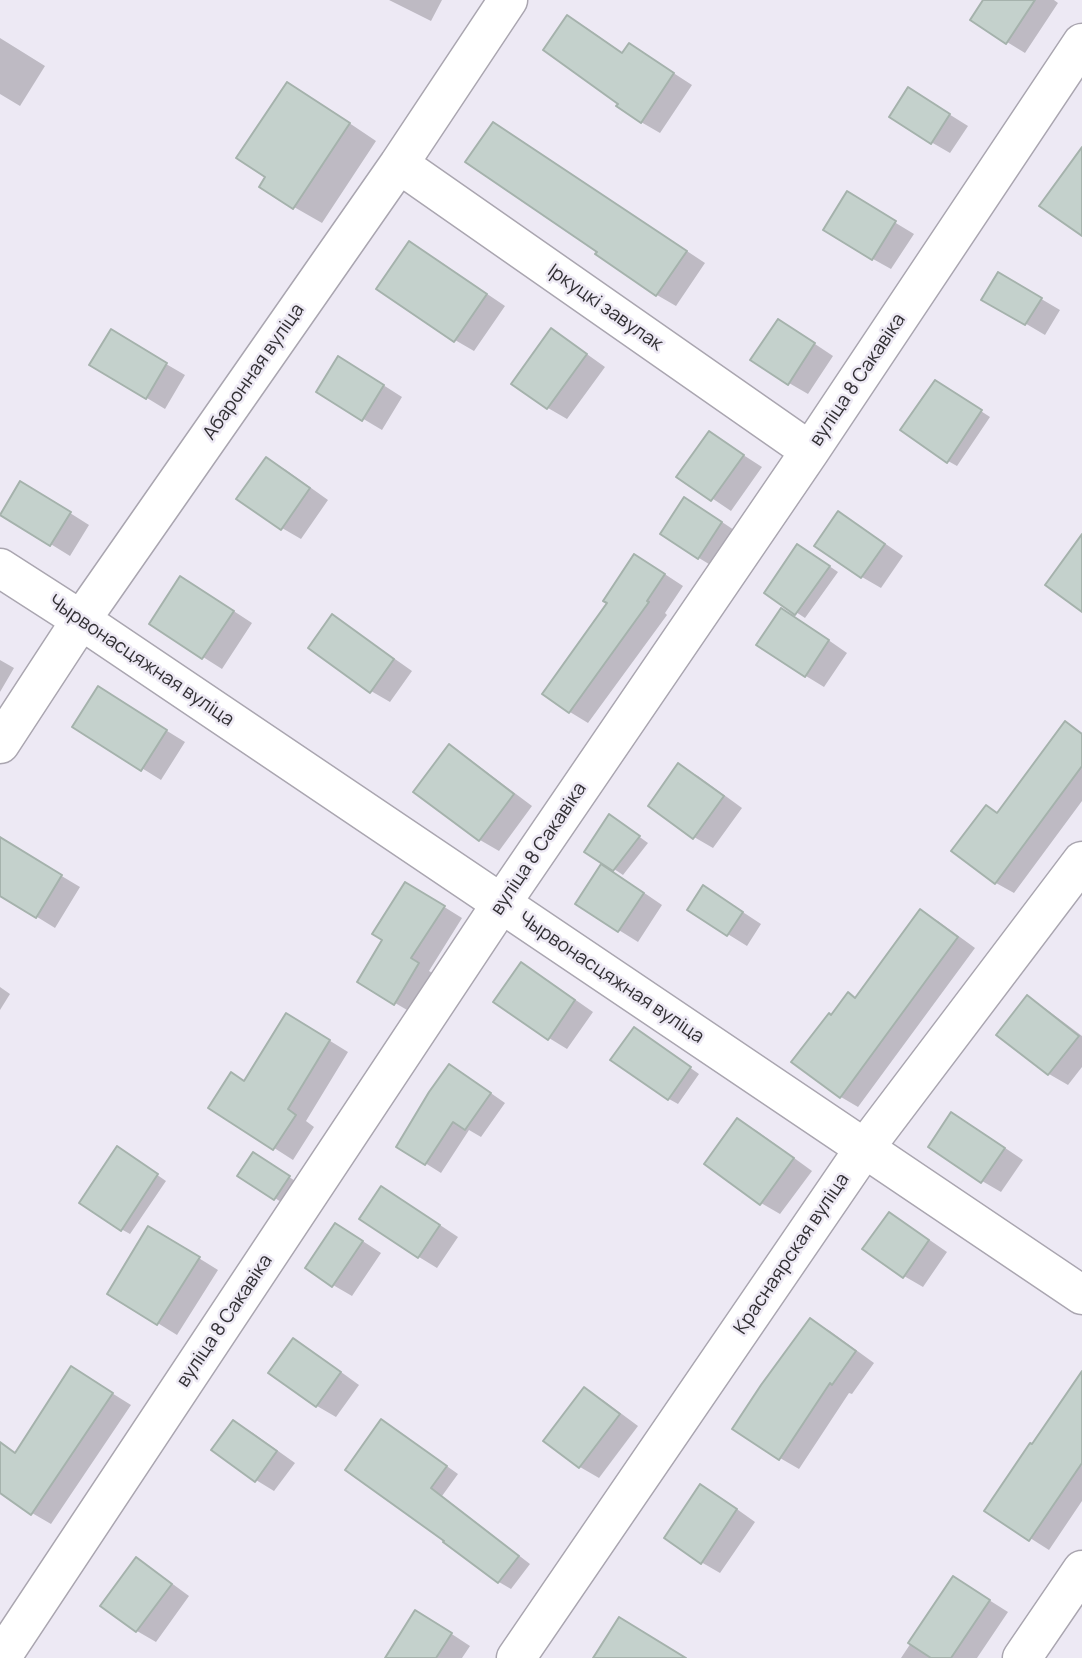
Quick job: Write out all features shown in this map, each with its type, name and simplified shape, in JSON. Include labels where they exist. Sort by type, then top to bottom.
[{"type":"street","name":"Абаронная вуліца","points":[[0,744],[80,620],[399,164],[508,0]]},
{"type":"street","name":"вуліца 8 Сакавіка","points":[[1,1658],[501,904],[810,451],[1082,43]]},
{"type":"street","name":"Іркуцкі завулак","points":[[399,164],[810,451]]},
{"type":"street","name":"Чырвонасцяжная вуліца","points":[[0,568],[1082,1295]]},
{"type":"street","name":"Краснаярская вуліца","points":[[516,1658],[864,1149],[1082,861]]},
{"type":"street","points":[[1022,1658],[1082,1570]]},
{"type":"building","points":[[983,0],[1035,0],[1006,44],[970,20]]},
{"type":"building","points":[[567,15],[622,53],[629,43],[674,73],[641,123],[543,50]]},
{"type":"building","points":[[287,82],[350,123],[293,209],[259,187],[265,177],[236,158]]},
{"type":"building","points":[[908,87],[950,114],[931,144],[889,117]]},
{"type":"building","points":[[493,122],[687,251],[656,296],[595,254],[597,252],[465,162]]},
{"type":"building","points":[[1082,147],[1082,236],[1039,206]]},
{"type":"building","points":[[847,191],[896,221],[872,260],[823,230]]},
{"type":"building","points":[[409,241],[487,294],[454,342],[376,289]]},
{"type":"building","points":[[998,272],[1042,298],[1025,325],[981,300]]},
{"type":"building","points":[[778,319],[815,343],[788,385],[750,360]]},
{"type":"building","points":[[551,328],[587,354],[547,409],[511,384]]},
{"type":"building","points":[[111,329],[167,363],[146,399],[89,365]]},
{"type":"building","points":[[338,356],[384,385],[362,421],[316,392]]},
{"type":"building","points":[[935,380],[982,410],[947,463],[900,430]]},
{"type":"building","points":[[709,431],[744,455],[711,501],[676,477]]},
{"type":"building","points":[[266,457],[310,488],[281,530],[236,499]]},
{"type":"building","points":[[20,481],[71,512],[50,546],[0,515]]},
{"type":"building","points":[[684,497],[722,522],[698,559],[660,534]]},
{"type":"building","points":[[838,511],[885,544],[861,578],[814,546]]},
{"type":"building","points":[[1082,534],[1082,612],[1045,585]]},
{"type":"building","points":[[797,544],[830,566],[795,615],[764,593]]},
{"type":"building","points":[[634,554],[665,574],[647,601],[649,602],[569,713],[542,694],[607,603],[603,601]]},
{"type":"building","points":[[180,576],[234,611],[202,659],[149,624]]},
{"type":"building","points":[[781,608],[829,640],[805,677],[756,645]]},
{"type":"building","points":[[332,614],[394,659],[370,693],[308,648]]},
{"type":"building","points":[[98,686],[167,730],[141,771],[72,727]]},
{"type":"building","points":[[1065,721],[1082,734],[1082,766],[995,884],[951,851],[986,805],[997,813]]},
{"type":"building","points":[[449,744],[514,794],[479,841],[413,792]]},
{"type":"building","points":[[678,763],[724,796],[693,839],[648,806]]},
{"type":"building","points":[[609,814],[640,836],[613,871],[584,852]]},
{"type":"building","points":[[0,837],[62,875],[36,918],[0,896]]},
{"type":"building","points":[[601,864],[644,893],[618,932],[575,904]]},
{"type":"building","points":[[405,882],[445,906],[411,958],[419,963],[394,1005],[357,982],[382,940],[372,934]]},
{"type":"building","points":[[703,885],[743,912],[727,936],[687,910]]},
{"type":"building","points":[[920,909],[958,937],[840,1098],[791,1062],[848,992],[855,998]]},
{"type":"building","points":[[521,962],[575,1000],[548,1040],[493,1002]]},
{"type":"building","points":[[1027,995],[1079,1036],[1048,1075],[996,1035]]},
{"type":"building","points":[[286,1013],[330,1040],[288,1109],[296,1115],[273,1150],[208,1108],[231,1072],[244,1081]]},
{"type":"building","points":[[634,1027],[691,1067],[668,1100],[610,1060]]},
{"type":"building","points":[[449,1064],[491,1093],[465,1130],[453,1122],[425,1165],[396,1147]]},
{"type":"building","points":[[951,1112],[1005,1148],[981,1183],[928,1147]]},
{"type":"building","points":[[737,1118],[794,1158],[760,1205],[704,1164]]},
{"type":"building","points":[[117,1146],[158,1174],[121,1231],[79,1203]]},
{"type":"building","points":[[253,1152],[290,1176],[274,1200],[237,1176]]},
{"type":"building","points":[[381,1186],[440,1225],[418,1258],[359,1219]]},
{"type":"building","points":[[889,1212],[929,1240],[903,1278],[862,1249]]},
{"type":"building","points":[[335,1223],[363,1241],[332,1287],[305,1268]]},
{"type":"building","points":[[148,1226],[200,1257],[157,1325],[107,1294]]},
{"type":"building","points":[[810,1318],[856,1351],[832,1385],[830,1383],[779,1460],[732,1429]]},
{"type":"building","points":[[293,1338],[341,1372],[316,1407],[268,1373]]},
{"type":"building","points":[[71,1366],[113,1393],[31,1515],[0,1493],[0,1442],[15,1453]]},
{"type":"building","points":[[1082,1371],[1082,1463],[1029,1541],[984,1511]]},
{"type":"building","points":[[584,1387],[620,1414],[579,1468],[543,1441]]},
{"type":"building","points":[[381,1419],[447,1466],[431,1488],[519,1556],[498,1583],[345,1470]]},
{"type":"building","points":[[233,1420],[277,1451],[255,1482],[211,1450]]},
{"type":"building","points":[[700,1484],[737,1509],[701,1564],[664,1538]]},
{"type":"building","points":[[136,1557],[172,1584],[136,1632],[100,1606]]},
{"type":"building","points":[[953,1576],[990,1600],[951,1658],[931,1658],[908,1643]]},
{"type":"building","points":[[415,1610],[452,1633],[436,1658],[385,1658]]},
{"type":"building","points":[[619,1617],[686,1658],[593,1658]]}]
